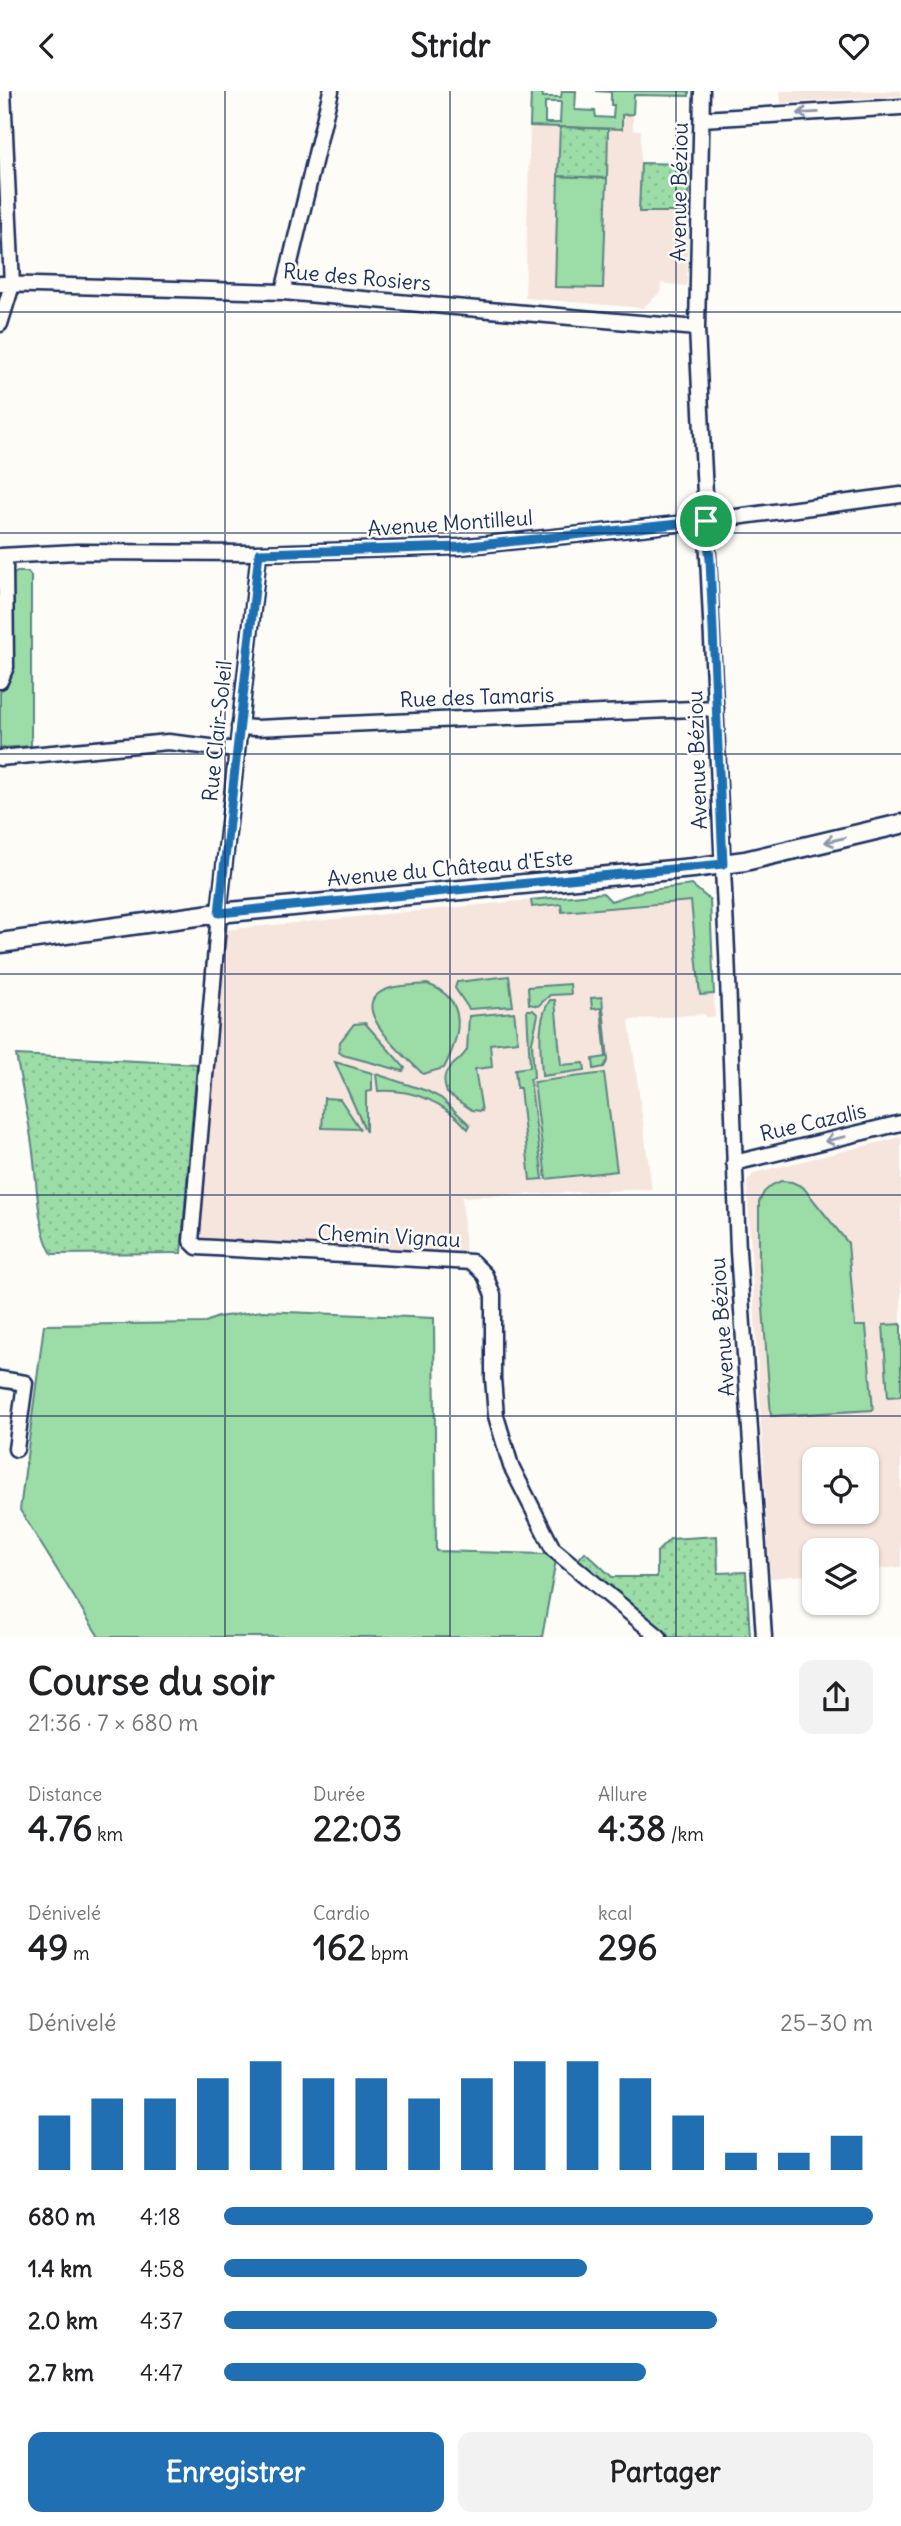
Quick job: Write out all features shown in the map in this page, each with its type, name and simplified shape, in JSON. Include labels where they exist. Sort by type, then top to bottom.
[{"type":"street","points":[[0,324],[6,284],[3,91]]},
{"type":"street","points":[[283,292],[331,91]]},
{"type":"street","name":"Avenue Béziou","points":[[702,91],[697,328],[723,864],[734,1163],[764,1637]]},
{"type":"street","points":[[702,119],[901,107]]},
{"type":"street","name":"Rue des Rosiers","points":[[6,284],[283,292],[697,328]]},
{"type":"street","name":"Avenue Montilleul","points":[[2,556],[78,552],[259,553],[460,547],[706,521],[901,495]]},
{"type":"street","name":"Rue Clair-Soleil","points":[[219,913],[259,553]]},
{"type":"street","points":[[0,681],[6,667],[2,556]]},
{"type":"street","name":"Rue des Tamaris","points":[[239,727],[716,708]]},
{"type":"street","points":[[0,758],[168,742],[236,750]]},
{"type":"street","name":"Avenue du Château d'Este","points":[[0,943],[219,913],[723,864],[901,824]]},
{"type":"street","name":"Chemin Vignau","points":[[219,913],[191,1241],[197,1247],[472,1262],[485,1275],[493,1295],[496,1416],[511,1466],[554,1549],[659,1637]]},
{"type":"street","name":"Rue Cazalis","points":[[734,1163],[901,1123]]},
{"type":"street","points":[[0,1379],[25,1383],[16,1449]]},
{"type":"shaded area","points":[[780,91],[901,91],[901,96],[781,103]]},
{"type":"shaded area","points":[[622,114],[633,114],[633,130],[641,130],[640,212],[688,212],[687,286],[661,283],[660,292],[643,308],[525,298],[530,126],[621,129]]},
{"type":"shaded area","points":[[692,885],[710,900],[715,1017],[706,1017],[704,1014],[629,1020],[652,1189],[462,1197],[466,1257],[206,1242],[196,1235],[208,1144],[223,930],[603,893],[611,901],[642,891]]},
{"type":"shaded area","points":[[901,1137],[901,1567],[879,1569],[879,1538],[802,1538],[802,1575],[770,1578],[747,1182],[754,1173]]},
{"type":"green space","points":[[531,91],[542,91],[543,97],[561,97],[562,91],[576,91],[575,110],[595,111],[596,117],[613,118],[611,92],[596,91],[689,91],[689,96],[634,95],[633,114],[622,115],[622,129],[530,126]],"holes":[[[545,102],[561,102],[560,123],[545,123]]]},
{"type":"green space","points":[[560,127],[608,129],[607,178],[558,176]]},
{"type":"green space","points":[[641,163],[689,164],[688,212],[639,212]]},
{"type":"green space","points":[[558,176],[607,178],[603,288],[555,287]]},
{"type":"green space","points":[[28,572],[31,576],[31,746],[0,748],[0,692],[8,678],[12,575]]},
{"type":"green space","points":[[692,885],[710,900],[714,994],[700,995],[691,901],[562,912],[561,904],[532,907],[531,900],[603,893],[611,901],[642,891]]},
{"type":"green space","points":[[509,976],[513,1006],[469,1009],[455,988],[457,982]]},
{"type":"green space","points":[[427,984],[450,999],[458,1019],[454,1043],[444,1068],[423,1074],[396,1048],[377,1024],[372,1012],[372,1002],[378,994],[389,989]]},
{"type":"green space","points":[[570,984],[571,994],[550,995],[538,1006],[529,1004],[528,987]]},
{"type":"green space","points":[[602,997],[608,1060],[604,1067],[594,1069],[593,1059],[606,1057],[601,1008],[592,1009],[591,998]]},
{"type":"green space","points":[[550,1000],[555,1000],[561,1065],[584,1063],[585,1070],[542,1076],[541,1027]]},
{"type":"green space","points":[[527,1010],[533,1010],[538,1015],[532,1042],[534,1078],[530,1079],[543,1179],[530,1180],[520,1088],[517,1088],[515,1069],[530,1067]]},
{"type":"green space","points":[[514,1012],[518,1041],[490,1044],[492,1067],[475,1069],[482,1111],[472,1110],[447,1093],[445,1084],[446,1072],[467,1050],[469,1016]]},
{"type":"green space","points":[[365,1023],[405,1068],[403,1071],[339,1052],[340,1042],[354,1024]]},
{"type":"green space","points":[[16,1055],[197,1064],[181,1253],[52,1254],[40,1219],[31,1140]]},
{"type":"green space","points":[[335,1062],[372,1073],[372,1091],[366,1092],[366,1132]]},
{"type":"green space","points":[[604,1073],[617,1171],[546,1179],[534,1082]]},
{"type":"green space","points":[[376,1074],[441,1098],[470,1125],[468,1129],[449,1111],[428,1099],[404,1092],[378,1091]]},
{"type":"green space","points":[[324,1098],[340,1099],[360,1129],[322,1128]]},
{"type":"green space","points":[[781,1181],[803,1187],[848,1243],[855,1326],[866,1326],[873,1410],[771,1416],[759,1254],[759,1202],[764,1192]]},
{"type":"green space","points":[[262,1311],[434,1318],[436,1551],[545,1554],[556,1560],[542,1637],[99,1637],[20,1510],[44,1325],[203,1323],[218,1317]]},
{"type":"green space","points":[[901,1324],[901,1396],[888,1397],[883,1325]]},
{"type":"green space","points":[[717,1536],[718,1573],[746,1572],[750,1637],[669,1637],[576,1562],[585,1552],[612,1577],[657,1577],[657,1552],[670,1539]]},
{"type":"route","points":[[706,521],[723,864],[219,913],[259,553],[460,547],[706,521]]}]
